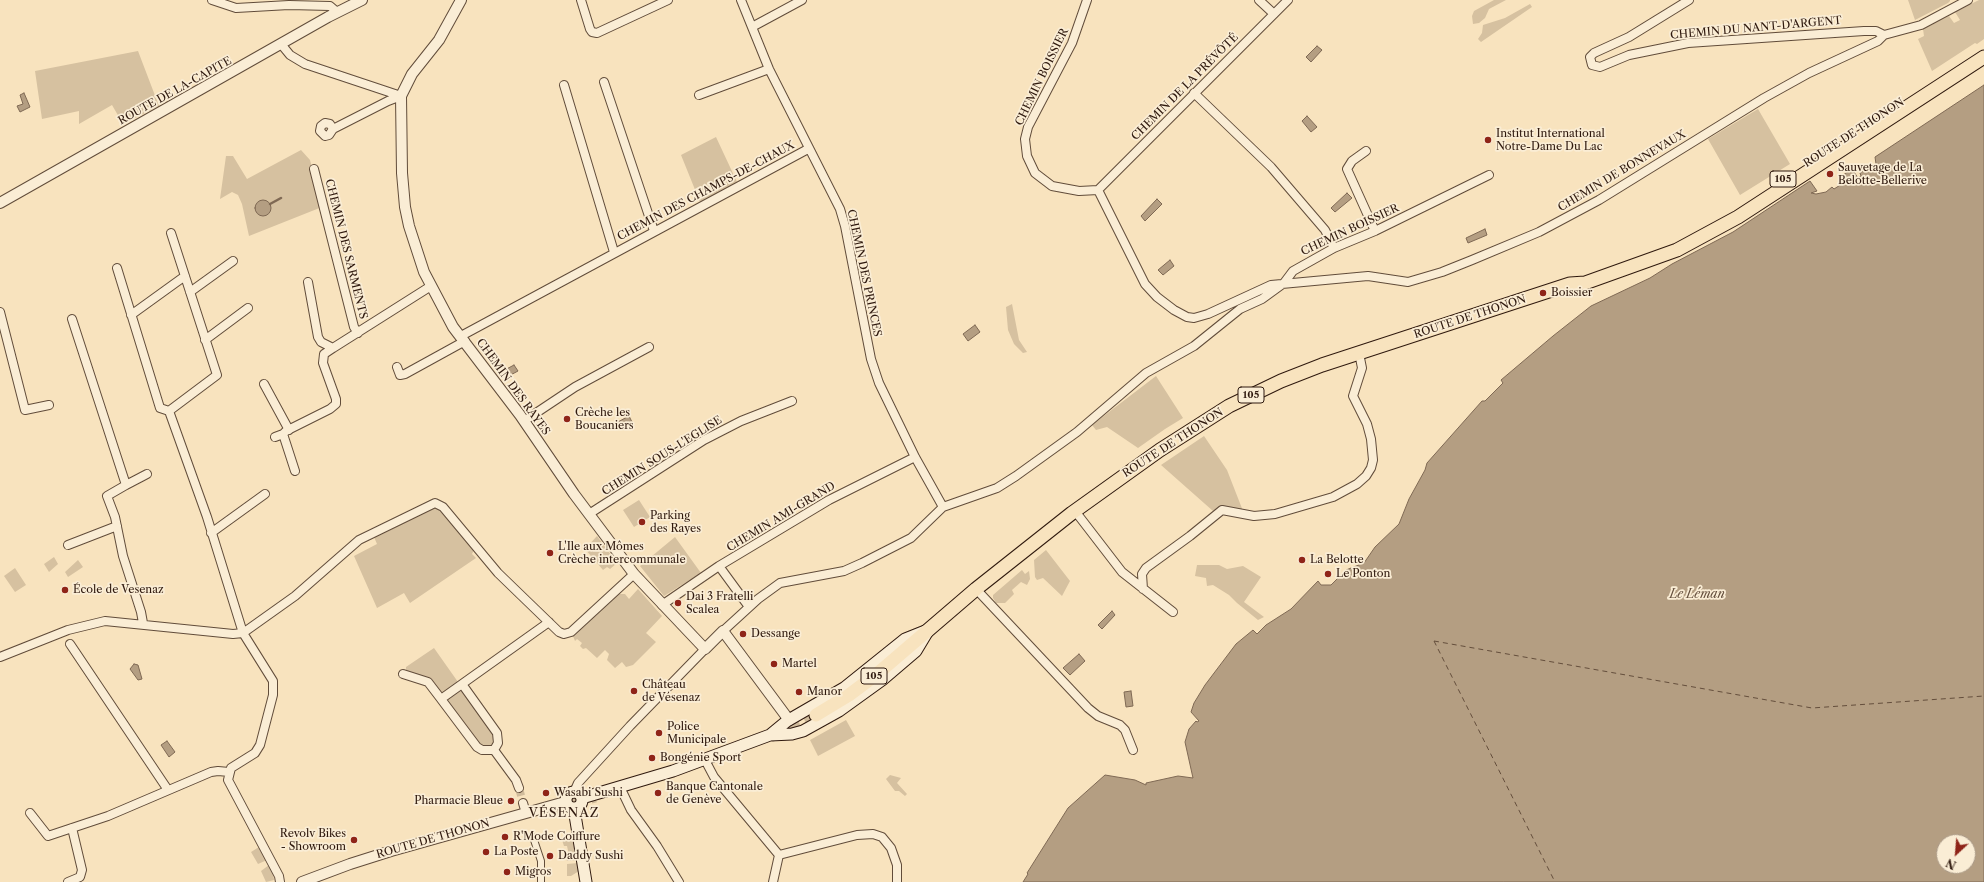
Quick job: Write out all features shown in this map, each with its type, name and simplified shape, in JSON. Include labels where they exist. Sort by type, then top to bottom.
[{"type":"main road","name":"ROUTE DE THONON","points":[[578,795],[620,787],[705,760],[770,735],[796,733],[823,720],[868,691],[916,651],[928,631],[976,589],[1075,511],[1160,450],[1229,406],[1281,381],[1359,353],[1570,284],[1581,277],[1660,250],[1707,227],[1984,48]]},
{"type":"main road","name":"ROUTE DE THONON","points":[[1570,284],[1585,284],[1645,264],[1708,235],[1984,57]]},
{"type":"main road","name":"ROUTE DE THONON","points":[[770,735],[789,720],[844,688],[905,640],[928,631]]},
{"type":"main road","name":"105","points":[[816,715],[863,685],[928,631]]},
{"type":"main road","points":[[789,720],[796,733]]},
{"type":"main road","points":[[578,795],[581,805],[569,806],[586,882]]},
{"type":"street","points":[[212,0],[236,8],[289,4],[330,6],[337,12]]},
{"type":"street","name":"ROUTE DE LA-CAPITE","points":[[0,203],[337,12],[362,0]]},
{"type":"street","name":"CHEMIN DES RAYES","points":[[461,0],[439,40],[412,74],[401,96],[402,173],[406,207],[418,256],[446,317],[524,421],[589,514],[634,574],[705,649]]},
{"type":"street","points":[[581,0],[590,29],[592,32],[597,33],[668,0]]},
{"type":"street","name":"CHEMIN DES PRINCES","points":[[741,0],[769,69],[808,149],[832,191],[845,226],[871,359],[879,383],[915,457],[943,507]]},
{"type":"street","points":[[752,27],[802,0]]},
{"type":"street","name":"CHEMIN BOISSIER","points":[[1087,0],[1072,43],[1028,127],[1025,146],[1031,167],[1040,179],[1048,184],[1067,190],[1098,190]]},
{"type":"street","points":[[1259,0],[1274,14]]},
{"type":"street","name":"CHEMIN DE LA PRÉVÔTÉ","points":[[1098,190],[1288,0]]},
{"type":"street","name":"CHEMIN DU NANT-D'ARGENT","points":[[1689,0],[1629,37],[1594,53],[1590,57],[1592,65],[1600,67],[1629,55],[1688,43],[1864,31],[1876,31],[1884,35],[1921,25],[1968,0]]},
{"type":"street","name":"CHEMIN DE BONNEVAUX","points":[[1284,283],[1368,276],[1408,282],[1442,272],[1472,260],[1539,232],[1599,200],[1764,98],[1809,73],[1878,41],[1884,35]]},
{"type":"street","points":[[281,44],[290,55],[304,64],[401,96]]},
{"type":"street","points":[[699,94],[769,69]]},
{"type":"street","points":[[604,82],[654,231]]},
{"type":"street","name":"CHEMIN DES CHAMPS-DE-CHAUX","points":[[564,85],[614,252]]},
{"type":"street","points":[[1194,93],[1271,167],[1325,230],[1334,248]]},
{"type":"street","points":[[333,129],[401,96]]},
{"type":"street","name":"CHEMIN DES CHAMPS-DE-CHAUX","points":[[397,367],[400,375],[405,374],[614,252],[808,149]]},
{"type":"street","points":[[1366,151],[1352,161],[1347,169],[1375,231]]},
{"type":"street","name":"CHEMIN DES SARMENTS","points":[[314,169],[354,328],[358,333]]},
{"type":"street","name":"CHEMIN BOISSIER","points":[[943,507],[998,488],[1016,476],[1077,432],[1146,373],[1194,346],[1240,309],[1262,299],[1284,283],[1293,271],[1334,248],[1375,231],[1489,176]]},
{"type":"street","points":[[1098,190],[1145,284],[1157,297],[1183,315],[1194,318],[1208,314],[1259,289],[1284,283]]},
{"type":"street","points":[[170,411],[217,375],[171,232]]},
{"type":"street","points":[[190,292],[233,261]]},
{"type":"street","points":[[117,268],[160,408],[170,411]]},
{"type":"street","points":[[131,315],[185,276]]},
{"type":"street","points":[[308,282],[318,337],[321,342],[333,348]]},
{"type":"street","name":"CHEMIN DES SARMENTS","points":[[282,434],[330,409],[336,404],[336,399],[323,358],[327,351],[431,286]]},
{"type":"street","points":[[205,340],[248,308]]},
{"type":"street","points":[[0,312],[25,410],[49,405]]},
{"type":"street","points":[[72,319],[126,485]]},
{"type":"street","points":[[524,421],[575,387],[649,347]]},
{"type":"street","points":[[1143,589],[1142,574],[1146,568],[1190,536],[1222,510],[1254,516],[1275,514],[1333,497],[1357,484],[1366,476],[1371,468],[1373,460],[1371,439],[1367,424],[1353,396],[1362,368],[1359,353]]},
{"type":"street","points":[[264,384],[295,471]]},
{"type":"street","name":"CHEMIN SOUS-L'EGLISE","points":[[589,514],[704,440],[741,421],[792,401]]},
{"type":"street","points":[[170,411],[243,633],[273,679],[273,692],[260,745],[255,753],[233,766],[229,772],[229,784],[279,876],[280,882]]},
{"type":"street","name":"CHEMIN AMI-GRAND","points":[[662,604],[719,566],[829,500],[915,457]]},
{"type":"street","points":[[143,623],[117,526],[107,496],[147,474]]},
{"type":"street","points":[[211,533],[265,494]]},
{"type":"street","points":[[0,657],[38,641],[98,622],[113,621],[143,623],[233,634],[243,633],[295,596],[359,540],[435,502],[444,507],[498,573],[559,632],[564,634],[570,632],[634,574]]},
{"type":"street","points":[[578,795],[578,782],[705,649],[749,607],[780,584],[844,571],[894,548],[910,538],[943,507]]},
{"type":"street","points":[[1075,511],[1122,572],[1174,612]]},
{"type":"street","points":[[68,545],[117,526]]},
{"type":"street","points":[[719,566],[749,607]]},
{"type":"street","points":[[976,589],[1088,708],[1098,716],[1120,725],[1125,730],[1133,750]]},
{"type":"street","points":[[441,699],[549,622]]},
{"type":"street","points":[[723,631],[789,720]]},
{"type":"street","points":[[70,644],[168,790]]},
{"type":"street","points":[[403,674],[428,682],[477,747],[482,750],[494,750]]},
{"type":"street","points":[[462,684],[497,732],[498,743],[494,750]]},
{"type":"street","points":[[494,750],[516,780],[519,788]]},
{"type":"street","points":[[705,760],[714,777],[779,855]]},
{"type":"street","points":[[30,813],[48,836],[108,816],[216,771],[229,772]]},
{"type":"street","points":[[620,787],[631,810],[679,882]]},
{"type":"street","name":"ROUTE DE THONON","points":[[302,882],[350,864],[524,808],[569,806]]},
{"type":"street","points":[[68,882],[80,877],[82,870],[72,828]]},
{"type":"street","points":[[779,855],[857,835],[873,834],[882,837],[891,848],[897,865],[897,882]]},
{"type":"street","points":[[533,837],[541,861],[541,882]]},
{"type":"street","points":[[773,882],[779,855]]},
{"type":"shaded area","points":[[1494,0],[1506,0],[1489,9],[1485,18],[1479,23],[1473,24],[1472,16],[1474,11]]},
{"type":"shaded area","points":[[1908,0],[1950,0],[1950,1],[1915,20]]},
{"type":"shaded area","points":[[1979,0],[1984,0],[1984,39],[1977,44],[1975,43],[1932,71],[1918,39],[1924,36],[1923,29],[1949,16],[1954,23],[1960,20],[1955,12]]},
{"type":"shaded area","points":[[1530,4],[1532,7],[1481,42],[1478,39],[1482,33],[1483,25],[1505,18]]},
{"type":"shaded area","points":[[138,51],[159,106],[123,124],[112,105],[79,124],[79,111],[42,119],[35,71]]},
{"type":"shaded area","points":[[1758,109],[1790,164],[1740,195],[1708,139]]},
{"type":"shaded area","points":[[716,137],[737,182],[700,202],[681,155]]},
{"type":"shaded area","points":[[301,150],[310,160],[322,207],[249,236],[242,204],[238,195],[232,192],[220,199],[226,156],[233,156],[247,179]]},
{"type":"shaded area","points":[[1012,304],[1019,340],[1027,352],[1023,353],[1014,344],[1008,330],[1006,307]]},
{"type":"shaded area","points":[[1156,376],[1183,418],[1138,448],[1107,427],[1096,430],[1092,425]]},
{"type":"shaded area","points":[[1204,436],[1227,470],[1243,511],[1220,507],[1213,511],[1161,465]]},
{"type":"shaded area","points":[[639,500],[650,517],[634,527],[623,510]]},
{"type":"shaded area","points":[[434,507],[439,508],[474,550],[472,554],[476,558],[410,603],[404,593],[377,608],[354,556],[377,544],[374,537]]},
{"type":"shaded area","points":[[597,536],[617,563],[610,569],[607,567],[603,570],[585,549]]},
{"type":"shaded area","points":[[675,537],[701,573],[664,596],[640,566]]},
{"type":"shaded area","points":[[1046,550],[1070,581],[1062,596],[1043,578],[1037,580],[1035,577],[1034,560]]},
{"type":"shaded area","points":[[54,557],[58,564],[49,572],[44,564]]},
{"type":"shaded area","points":[[78,560],[83,567],[68,577],[65,572]]},
{"type":"shaded area","points":[[1197,565],[1219,565],[1227,569],[1243,566],[1261,577],[1244,602],[1264,617],[1258,620],[1229,595],[1213,585],[1207,586],[1206,578],[1195,576]]},
{"type":"shaded area","points":[[15,568],[26,585],[15,592],[4,576]]},
{"type":"shaded area","points":[[1022,570],[1025,574],[1029,571],[1030,579],[1027,585],[1021,582],[1012,590],[1014,594],[1005,603],[996,603],[993,595]]},
{"type":"shaded area","points":[[638,589],[662,616],[646,633],[656,642],[633,665],[626,667],[622,662],[615,668],[607,660],[609,654],[605,650],[597,658],[586,648],[583,649],[580,646],[582,643],[577,639],[575,641],[573,636],[618,594],[625,594],[629,599]]},
{"type":"shaded area","points":[[434,648],[458,682],[442,693],[406,670],[406,667]]},
{"type":"shaded area","points":[[463,688],[495,734],[493,747],[480,746],[448,702],[448,699]]},
{"type":"shaded area","points":[[846,720],[855,736],[818,756],[810,740]]},
{"type":"shaded area","points":[[890,775],[901,778],[897,783],[907,794],[905,796],[899,791],[895,791],[886,779]]},
{"type":"shaded area","points":[[571,836],[578,860],[567,861],[566,857],[569,855],[567,846],[564,846],[562,840]]},
{"type":"shaded area","points":[[259,847],[267,860],[258,864],[251,852]]},
{"type":"shaded area","points":[[578,863],[579,871],[571,876],[567,876],[567,864]]},
{"type":"shaded area","points":[[269,865],[273,872],[274,880],[266,882],[261,871]]},
{"type":"water","points":[[1317,46],[1322,50],[1311,62],[1306,57]]},
{"type":"water","name":"Le Léman","points":[[1984,85],[1984,882],[1023,882],[1028,874],[1027,873],[1068,808],[1105,775],[1135,780],[1146,785],[1146,783],[1178,776],[1193,778],[1185,742],[1189,729],[1196,721],[1199,721],[1191,712],[1194,703],[1205,685],[1236,644],[1253,630],[1257,634],[1266,625],[1291,609],[1318,581],[1321,585],[1331,585],[1346,570],[1364,563],[1375,547],[1399,524],[1409,499],[1425,470],[1427,463],[1482,401],[1485,401],[1503,383],[1501,380],[1553,336],[1591,306],[1650,278],[1672,264],[1733,232],[1810,181],[1817,191],[1811,193],[1816,194],[1826,192],[1832,187],[1834,189],[1845,182],[1843,175],[1852,169],[1858,178],[1861,176],[1860,173],[1876,164],[1875,157]]},
{"type":"water","points":[[24,93],[30,107],[20,112],[17,106],[23,104],[20,95]]},
{"type":"water","points":[[1307,116],[1317,127],[1311,132],[1302,121]]},
{"type":"water","points":[[1347,193],[1352,198],[1335,212],[1331,208]]},
{"type":"water","points":[[1157,199],[1162,204],[1145,221],[1141,216]]},
{"type":"water","points":[[263,200],[270,205],[271,208],[266,215],[263,216],[256,211],[255,208],[260,201]]},
{"type":"water","points":[[1485,229],[1487,235],[1468,243],[1466,238]]},
{"type":"water","points":[[1170,260],[1174,266],[1163,275],[1158,270]]},
{"type":"water","points":[[975,325],[980,332],[968,341],[963,334]]},
{"type":"water","points":[[514,365],[518,371],[505,378],[501,372]]},
{"type":"water","points":[[629,416],[632,422],[620,429],[616,428],[616,423]]},
{"type":"water","points":[[1112,611],[1115,615],[1102,629],[1098,625]]},
{"type":"water","points":[[1079,654],[1085,661],[1070,675],[1063,668]]},
{"type":"water","points":[[134,664],[138,665],[142,679],[138,680],[130,669]]},
{"type":"water","points":[[1131,691],[1133,706],[1126,707],[1124,692]]},
{"type":"water","points":[[167,741],[175,752],[169,757],[161,745]]},
{"type":"waterway","points":[[270,204],[281,198]]},
{"type":"ferry route","points":[[1434,641],[1812,708],[1984,696]]},
{"type":"ferry route","points":[[1434,641],[1555,882]]},
{"type":"tunnel","points":[[770,736],[816,715]]},
{"type":"tunnel","points":[[519,788],[523,803]]},
{"type":"tunnel","points":[[554,808],[595,796]]},
{"type":"place","name":"Institut International Notre-Dame Du Lac","points":[[1488,140]]},
{"type":"place","name":"Sauvetage de La Belotte-Bellerive","points":[[1830,174]]},
{"type":"place","name":"Boissier","points":[[1543,293]]},
{"type":"place","name":"Crèche les Boucaniers","points":[[567,419]]},
{"type":"place","name":"Parking des Rayes","points":[[642,522]]},
{"type":"place","name":"L'Ile aux Mômes Crèche intercommunale","points":[[550,553]]},
{"type":"place","name":"La Belotte","points":[[1302,560]]},
{"type":"place","name":"Le Ponton","points":[[1328,574]]},
{"type":"place","name":"École de Vesenaz","points":[[65,590]]},
{"type":"place","name":"Dai 3 Fratelli Scalea","points":[[678,603]]},
{"type":"place","name":"Dessange","points":[[743,634]]},
{"type":"place","name":"Martel","points":[[774,664]]},
{"type":"place","name":"Château de Vésenaz","points":[[634,691]]},
{"type":"place","name":"Manor","points":[[799,692]]},
{"type":"place","name":"Police Municipale","points":[[659,733]]},
{"type":"place","name":"Bongénie Sport","points":[[652,758]]},
{"type":"place","name":"Wasabi Sushi","points":[[546,793]]},
{"type":"place","name":"Banque Cantonale de Genève","points":[[658,793]]},
{"type":"place","name":"Pharmacie Bleue","points":[[511,801]]},
{"type":"place","name":"R'Mode Coiffure","points":[[505,837]]},
{"type":"place","name":"Revolv Bikes - Showroom","points":[[354,840]]},
{"type":"place","name":"La Poste","points":[[486,852]]},
{"type":"place","name":"Daddy Sushi","points":[[550,856]]},
{"type":"place","name":"Migros","points":[[507,872]]},
{"type":"district","name":"VÉSENAZ","points":[[564,813]]}]
